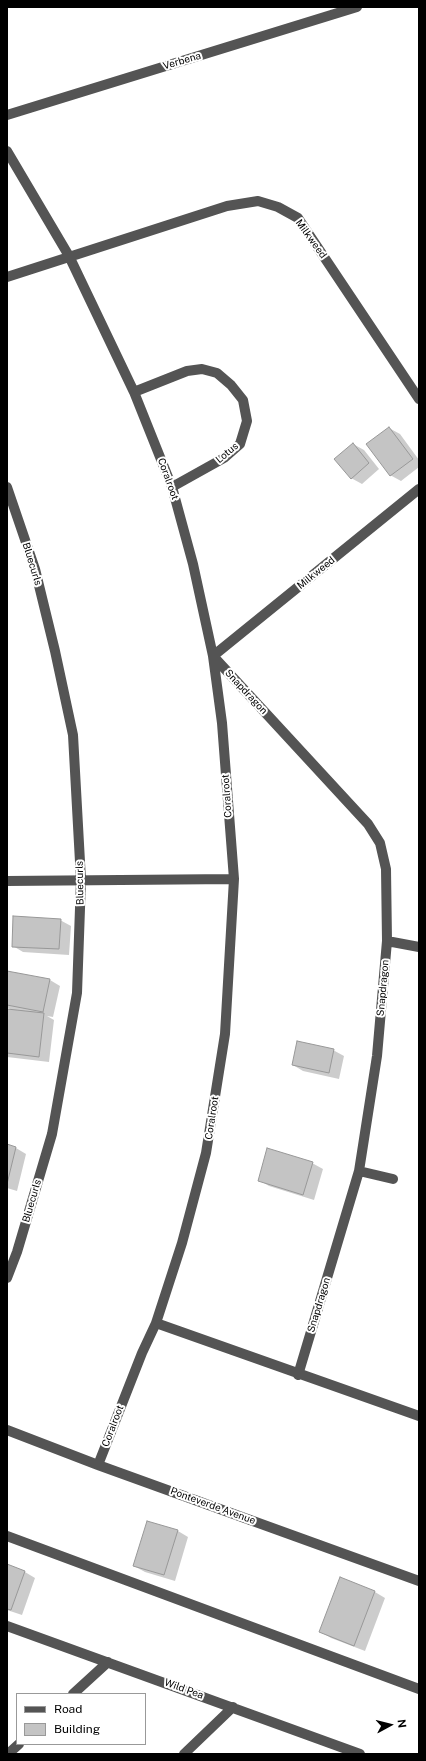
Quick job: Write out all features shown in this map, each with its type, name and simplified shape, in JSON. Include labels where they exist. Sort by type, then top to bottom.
[{"type":"street","name":"Verbena","points":[[7,115],[357,7]]},
{"type":"street","name":"Coralroot","points":[[7,151],[69,256],[134,392],[172,487],[193,564],[213,656],[222,723],[234,879],[225,1034],[206,1153],[182,1243],[156,1323],[142,1353],[98,1465]]},
{"type":"street","name":"Milkweed","points":[[7,277],[227,206],[258,201],[278,207],[298,218],[419,398]]},
{"type":"street","name":"Lotus","points":[[134,392],[188,371],[202,369],[217,373],[232,385],[243,400],[247,421],[240,444],[224,458],[172,487]]},
{"type":"street","name":"Bluecurls","points":[[7,487],[35,569],[73,735],[81,880],[77,992],[52,1134],[17,1252],[7,1278]]},
{"type":"street","name":"Milkweed","points":[[213,656],[419,489]]},
{"type":"street","name":"Snapdragon","points":[[213,656],[368,824],[380,843],[386,869],[387,941],[377,1056],[359,1171],[298,1375]]},
{"type":"street","points":[[7,881],[234,879]]},
{"type":"street","points":[[387,941],[419,947]]},
{"type":"street","points":[[359,1171],[393,1179]]},
{"type":"street","points":[[156,1323],[298,1375],[419,1416]]},
{"type":"street","name":"Ponteverde Avenue","points":[[7,1430],[98,1465],[419,1581]]},
{"type":"street","points":[[7,1536],[419,1689]]},
{"type":"street","name":"Wild Pea","points":[[7,1626],[234,1707],[360,1754]]},
{"type":"street","points":[[74,1693],[108,1662]]},
{"type":"street","points":[[184,1754],[234,1707]]},
{"type":"street","points":[[8,1754],[17,1745]]},
{"type":"building","points":[[389,427],[413,459],[390,476],[366,444]]},
{"type":"building","points":[[353,443],[369,463],[351,479],[334,459]]},
{"type":"building","points":[[13,916],[61,919],[59,949],[12,947]]},
{"type":"building","points":[[7,971],[50,979],[43,1012],[7,1005]]},
{"type":"building","points":[[7,1009],[44,1013],[39,1057],[7,1053]]},
{"type":"building","points":[[297,1041],[334,1049],[329,1073],[292,1065]]},
{"type":"building","points":[[7,1144],[16,1147],[7,1184]]},
{"type":"building","points":[[267,1148],[313,1162],[303,1195],[258,1181]]},
{"type":"building","points":[[147,1521],[178,1530],[164,1575],[133,1566]]},
{"type":"building","points":[[7,1564],[25,1571],[11,1610],[7,1609]]},
{"type":"building","points":[[340,1577],[375,1591],[354,1646],[319,1632]]}]
